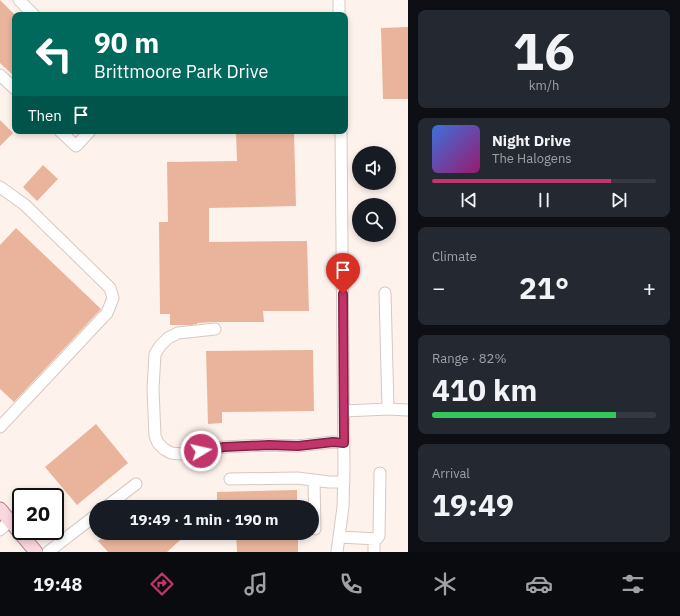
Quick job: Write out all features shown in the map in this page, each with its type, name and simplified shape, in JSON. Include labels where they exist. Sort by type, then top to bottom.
[{"type":"main road","points":[[0,509],[36,552]]},
{"type":"street","points":[[19,0],[31,12]]},
{"type":"street","points":[[339,0],[339,12]]},
{"type":"street","points":[[0,75],[12,86]]},
{"type":"street","points":[[63,134],[76,146],[87,134]]},
{"type":"street","points":[[337,552],[343,507],[344,482],[341,134]]},
{"type":"street","points":[[0,187],[25,205],[110,288],[113,298],[107,313],[0,426]]},
{"type":"street","points":[[385,293],[388,410]]},
{"type":"street","points":[[215,329],[178,334],[168,338],[155,354],[153,389],[155,436],[158,443],[164,449],[171,453],[182,454],[224,447],[269,445],[298,446],[333,442],[344,443]]},
{"type":"street","points":[[344,411],[408,410]]},
{"type":"street","points":[[340,537],[377,539],[379,536],[380,473]]},
{"type":"street","points":[[230,479],[297,478],[329,482],[344,482]]},
{"type":"street","points":[[314,480],[314,500]]},
{"type":"street","points":[[115,500],[136,484]]},
{"type":"street","points":[[48,552],[89,520]]},
{"type":"street","points":[[0,530],[10,521]]},
{"type":"street","points":[[374,539],[374,552]]},
{"type":"building","points":[[0,0],[12,12],[12,74],[0,63]]},
{"type":"building","points":[[408,27],[408,99],[383,99],[381,28]]},
{"type":"building","points":[[0,120],[12,132],[12,134],[0,146]]},
{"type":"building","points":[[236,134],[294,134],[296,206],[209,208],[209,242],[307,241],[309,311],[263,311],[264,322],[214,322],[190,325],[170,325],[170,314],[160,314],[159,222],[168,222],[167,162],[237,161]]},
{"type":"building","points":[[43,165],[58,179],[37,201],[23,187]]},
{"type":"building","points":[[16,228],[101,309],[14,402],[0,389],[0,245]]},
{"type":"building","points":[[313,350],[314,411],[222,412],[222,423],[208,424],[206,351]]},
{"type":"building","points":[[96,424],[128,463],[77,505],[45,467]]},
{"type":"building","points":[[297,490],[297,500],[217,500],[217,492]]},
{"type":"building","points":[[180,540],[167,552],[108,552],[98,541]]},
{"type":"building","points":[[236,540],[298,540],[298,552],[237,552]]},
{"type":"route","points":[[201,451],[224,447],[269,445],[298,446],[333,442],[344,443],[343,294]]}]
